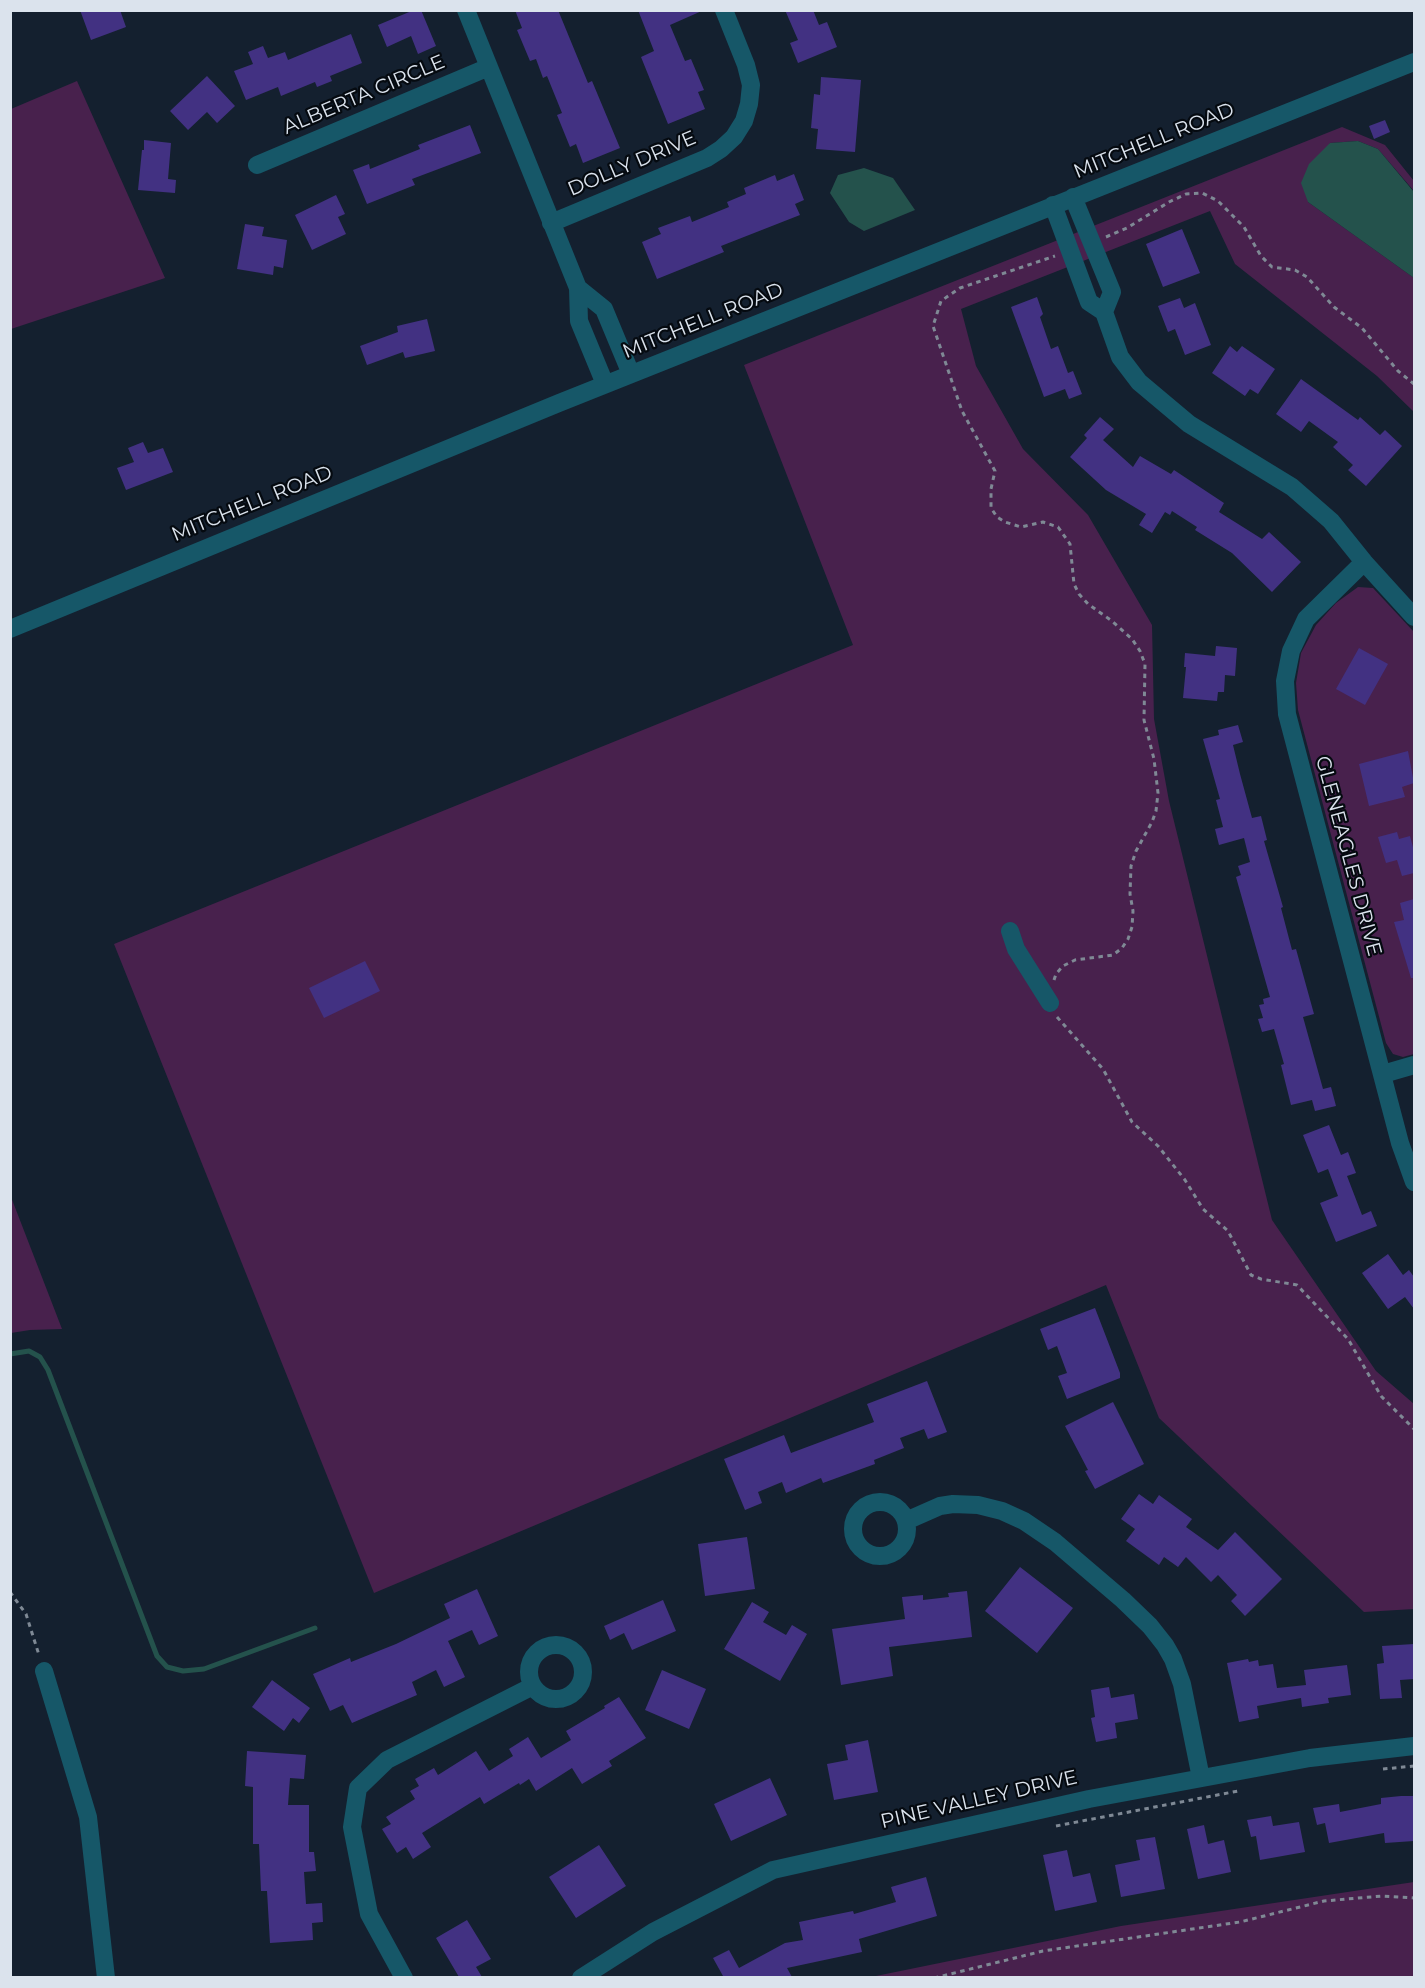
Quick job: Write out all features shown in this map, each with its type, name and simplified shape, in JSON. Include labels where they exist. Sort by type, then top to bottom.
[{"type":"street","points":[[466,10],[578,288],[579,321],[605,384]]},
{"type":"street","name":"DOLLY DRIVE","points":[[552,223],[707,158],[734,137],[744,121],[750,104],[751,85],[746,65],[724,10]]},
{"type":"street","name":"MITCHELL ROAD","points":[[10,629],[605,384],[1414,62]]},
{"type":"street","name":"ALBERTA CIRCLE","points":[[257,165],[489,67]]},
{"type":"street","points":[[1073,197],[1112,292],[1104,312]]},
{"type":"street","points":[[1053,205],[1089,302],[1104,312],[1120,357],[1139,382],[1189,424],[1292,487],[1331,521],[1364,562],[1414,617]]},
{"type":"street","points":[[578,288],[604,309],[631,374]]},
{"type":"street","name":"GLENEAGLES DRIVE","points":[[1364,562],[1306,619],[1291,651],[1285,681],[1287,714],[1401,1143],[1414,1182]]},
{"type":"street","points":[[1010,931],[1016,949],[1050,1003]]},
{"type":"street","points":[[1383,1074],[1414,1065]]},
{"type":"street","points":[[906,1521],[940,1506],[953,1504],[978,1505],[1002,1510],[1024,1521],[1055,1542],[1123,1600],[1150,1626],[1173,1659],[1182,1684],[1201,1778]]},
{"type":"street","points":[[44,1671],[88,1817],[106,1977]]},
{"type":"street","points":[[404,1977],[369,1914],[352,1827],[358,1788],[387,1760],[533,1686]]},
{"type":"street","name":"PINE VALLEY DRIVE","points":[[581,1977],[653,1932],[773,1870],[1089,1799],[1310,1758],[1414,1746]]},
{"type":"path","points":[[1092,243],[1127,228],[1168,202],[1186,194],[1202,193],[1218,201],[1244,227],[1261,256],[1272,267],[1295,270],[1307,277],[1334,307],[1362,327],[1398,370],[1414,384]]},
{"type":"path","points":[[1070,251],[960,288],[941,301],[933,326],[962,411],[995,471],[991,489],[991,508],[997,517],[1005,522],[1022,527],[1043,522],[1058,527],[1070,544],[1073,577],[1079,594],[1131,639],[1140,651],[1145,664],[1144,720],[1154,759],[1158,793],[1152,822],[1136,851],[1131,866],[1132,927],[1122,948],[1113,955],[1075,960],[1063,966],[1056,974],[1050,1003],[1060,1023],[1103,1069],[1132,1122],[1165,1155],[1185,1180],[1203,1209],[1228,1231],[1251,1275],[1297,1285],[1348,1339],[1381,1396],[1414,1429]]},
{"type":"path","points":[[10,1592],[26,1614],[44,1671]]},
{"type":"path","points":[[1381,1769],[1414,1766]]},
{"type":"path","points":[[1048,1827],[1246,1789]]},
{"type":"path","points":[[934,1977],[1043,1951],[1240,1922],[1324,1901],[1382,1896],[1414,1898]]},
{"type":"shaded area","points":[[77,81],[165,278],[11,329],[11,109]]},
{"type":"shaded area","points":[[1342,127],[1385,145],[1414,181],[1414,191],[1378,149],[1358,141],[1330,143],[1308,202],[1414,278],[1414,412],[1377,376],[1235,264],[1210,211],[961,309],[976,366],[1023,449],[1088,515],[1152,625],[1154,719],[1169,801],[1272,1220],[1376,1371],[1414,1404],[1414,1609],[1364,1612],[1159,1418],[1106,1285],[374,1593],[114,944],[853,645],[744,365]]},
{"type":"shaded area","points":[[1358,141],[1378,149],[1414,192],[1414,278],[1308,202],[1301,183],[1309,164],[1330,143]]},
{"type":"shaded area","points":[[864,168],[893,178],[915,210],[864,231],[849,222],[830,193],[838,175]]},
{"type":"shaded area","points":[[1358,587],[1373,588],[1414,632],[1414,1054],[1403,1057],[1393,1054],[1386,1043],[1298,710],[1296,683],[1301,653],[1316,625],[1336,603]]},
{"type":"shaded area","points":[[11,1197],[62,1329],[11,1333]]},
{"type":"shaded area","points":[[1414,1882],[1414,1977],[871,1977],[1121,1926]]},
{"type":"building","points":[[80,10],[120,10],[126,27],[91,40]]},
{"type":"building","points":[[414,10],[421,10],[436,46],[418,54],[411,36],[387,47],[378,25]]},
{"type":"building","points":[[515,10],[558,10],[588,83],[592,81],[620,148],[583,163],[576,144],[570,147],[557,115],[562,113],[547,76],[543,78],[536,59],[530,61],[517,30],[522,28]]},
{"type":"building","points":[[638,10],[704,10],[670,25],[685,61],[691,59],[704,90],[698,92],[705,109],[668,124],[641,57],[654,51]]},
{"type":"building","points":[[785,10],[813,10],[819,25],[827,22],[837,47],[798,63],[790,43],[798,40]]},
{"type":"building","points":[[351,34],[362,63],[330,76],[332,81],[317,87],[315,82],[281,96],[278,87],[246,100],[234,71],[253,64],[248,52],[263,46],[268,58],[285,52],[288,60]]},
{"type":"building","points":[[207,76],[235,106],[217,123],[207,112],[188,130],[170,111]]},
{"type":"building","points":[[821,77],[861,80],[855,152],[816,149],[818,129],[811,128],[814,94],[820,95]]},
{"type":"building","points":[[1385,120],[1390,132],[1374,139],[1369,126]]},
{"type":"building","points":[[470,125],[481,153],[412,179],[415,185],[367,204],[353,170],[369,164],[370,169],[420,149],[418,145]]},
{"type":"building","points":[[144,140],[171,143],[168,179],[176,180],[175,193],[138,190]]},
{"type":"building","points":[[794,174],[804,200],[795,204],[800,215],[721,246],[724,252],[657,279],[642,242],[661,234],[658,228],[690,216],[692,222],[729,207],[727,202],[746,194],[744,188],[775,175],[777,181]]},
{"type":"building","points":[[336,195],[345,214],[338,217],[346,234],[312,250],[295,215]]},
{"type":"building","points":[[245,224],[264,227],[262,236],[287,240],[283,268],[274,266],[273,275],[237,269]]},
{"type":"building","points":[[1182,229],[1200,273],[1163,287],[1146,244]]},
{"type":"building","points":[[1037,297],[1043,314],[1040,317],[1051,349],[1058,346],[1068,373],[1073,371],[1082,394],[1069,399],[1065,389],[1044,397],[1011,307]]},
{"type":"building","points":[[1180,298],[1184,308],[1195,303],[1211,345],[1185,355],[1175,329],[1168,332],[1158,306]]},
{"type":"building","points":[[427,319],[435,351],[405,358],[403,352],[367,365],[360,346],[398,332],[397,326]]},
{"type":"building","points":[[1230,346],[1237,352],[1242,346],[1275,369],[1258,394],[1250,389],[1245,396],[1212,373]]},
{"type":"building","points":[[1301,379],[1358,420],[1360,417],[1380,435],[1385,430],[1402,446],[1366,486],[1348,470],[1353,465],[1333,447],[1338,442],[1309,421],[1301,432],[1276,414]]},
{"type":"building","points":[[1100,417],[1114,429],[1103,440],[1133,467],[1140,456],[1171,474],[1174,470],[1224,503],[1219,512],[1262,539],[1269,532],[1301,562],[1272,592],[1232,553],[1195,530],[1197,527],[1172,511],[1170,515],[1165,512],[1152,533],[1139,525],[1146,514],[1106,490],[1070,457],[1087,438],[1084,435]]},
{"type":"building","points":[[143,442],[148,453],[163,448],[173,472],[126,490],[117,468],[134,462],[128,448]]},
{"type":"building","points":[[1216,646],[1237,648],[1235,676],[1225,675],[1224,692],[1218,692],[1217,701],[1183,698],[1185,653],[1215,656]]},
{"type":"building","points":[[1359,648],[1388,664],[1365,705],[1336,689]]},
{"type":"building","points":[[1238,725],[1243,742],[1233,745],[1240,774],[1252,818],[1261,816],[1267,840],[1264,841],[1283,907],[1281,908],[1292,950],[1296,949],[1314,1014],[1303,1017],[1323,1089],[1331,1087],[1336,1106],[1315,1111],[1312,1100],[1291,1105],[1281,1065],[1284,1064],[1274,1029],[1262,1032],[1258,1019],[1263,1018],[1259,1005],[1264,1004],[1263,999],[1270,997],[1236,877],[1241,875],[1238,866],[1250,862],[1244,838],[1219,845],[1215,829],[1223,827],[1216,800],[1220,799],[1203,739],[1219,735],[1218,730]]},
{"type":"building","points":[[1408,751],[1414,783],[1402,787],[1405,797],[1369,806],[1359,764]]},
{"type":"building","points":[[1397,832],[1399,839],[1410,836],[1414,851],[1414,873],[1402,876],[1397,860],[1386,863],[1378,837]]},
{"type":"building","points":[[1414,899],[1414,978],[1411,978],[1394,922],[1404,920],[1400,903]]},
{"type":"building","points":[[365,961],[380,991],[324,1018],[309,988]]},
{"type":"building","points":[[1329,1125],[1341,1155],[1348,1152],[1356,1173],[1347,1176],[1362,1215],[1371,1211],[1377,1226],[1336,1242],[1320,1203],[1338,1196],[1328,1169],[1318,1173],[1303,1135]]},
{"type":"building","points":[[1388,1254],[1403,1275],[1409,1270],[1414,1277],[1414,1309],[1405,1297],[1388,1309],[1362,1273]]},
{"type":"building","points":[[1095,1308],[1120,1378],[1067,1399],[1058,1376],[1067,1373],[1057,1346],[1048,1350],[1040,1329]]},
{"type":"building","points":[[927,1381],[947,1432],[928,1439],[924,1429],[900,1438],[904,1448],[874,1460],[875,1464],[823,1483],[821,1478],[786,1493],[782,1482],[758,1492],[762,1503],[745,1510],[724,1459],[784,1435],[791,1453],[874,1422],[867,1404]]},
{"type":"building","points":[[1113,1402],[1144,1464],[1095,1489],[1085,1471],[1088,1470],[1065,1426]]},
{"type":"building","points":[[1139,1494],[1153,1504],[1159,1495],[1192,1519],[1186,1527],[1218,1550],[1235,1532],[1282,1579],[1245,1616],[1231,1601],[1237,1595],[1218,1575],[1211,1582],[1186,1557],[1178,1567],[1164,1557],[1159,1565],[1126,1541],[1135,1529],[1121,1519]]},
{"type":"building","points":[[747,1537],[755,1589],[705,1596],[698,1544]]},
{"type":"building","points":[[1020,1567],[1073,1608],[1037,1653],[985,1611]]},
{"type":"building","points":[[477,1589],[498,1636],[479,1645],[472,1630],[448,1641],[465,1677],[444,1687],[436,1670],[412,1682],[417,1695],[352,1723],[343,1705],[330,1711],[313,1674],[350,1658],[351,1662],[396,1644],[450,1618],[444,1604]]},
{"type":"building","points":[[967,1591],[972,1637],[889,1647],[893,1676],[841,1685],[832,1629],[905,1619],[902,1597],[923,1595],[923,1600],[949,1597],[948,1593]]},
{"type":"building","points":[[663,1600],[676,1631],[632,1650],[624,1633],[610,1640],[604,1626]]},
{"type":"building","points":[[752,1602],[769,1612],[763,1622],[786,1635],[792,1625],[807,1634],[780,1681],[724,1649]]},
{"type":"building","points":[[1414,1644],[1414,1679],[1400,1680],[1402,1698],[1380,1699],[1377,1664],[1384,1663],[1382,1646]]},
{"type":"building","points":[[1248,1659],[1249,1662],[1258,1660],[1259,1666],[1273,1664],[1277,1688],[1306,1685],[1304,1670],[1347,1665],[1351,1695],[1328,1698],[1329,1703],[1302,1707],[1301,1698],[1257,1706],[1259,1718],[1239,1722],[1227,1663]]},
{"type":"building","points":[[662,1670],[706,1689],[689,1729],[645,1710]]},
{"type":"building","points":[[272,1680],[310,1708],[299,1723],[293,1718],[284,1731],[252,1707]]},
{"type":"building","points":[[1109,1687],[1111,1698],[1134,1694],[1138,1719],[1115,1723],[1117,1738],[1096,1742],[1091,1718],[1095,1717],[1091,1690]]},
{"type":"building","points":[[619,1697],[646,1738],[609,1761],[612,1766],[582,1784],[572,1768],[536,1791],[529,1779],[484,1804],[480,1797],[422,1833],[431,1847],[413,1859],[406,1847],[397,1853],[382,1829],[391,1824],[386,1817],[415,1799],[410,1791],[419,1786],[415,1779],[434,1768],[438,1775],[476,1751],[489,1771],[513,1756],[509,1749],[528,1737],[541,1758],[571,1740],[566,1731]]},
{"type":"building","points":[[868,1740],[878,1792],[834,1800],[827,1764],[848,1760],[845,1745]]},
{"type":"building","points":[[247,1751],[306,1755],[304,1779],[290,1778],[288,1805],[309,1805],[309,1852],[314,1852],[316,1871],[304,1872],[306,1904],[322,1903],[323,1922],[312,1923],[313,1940],[270,1943],[267,1891],[261,1891],[259,1844],[253,1844],[253,1787],[245,1786]]},
{"type":"building","points":[[770,1778],[787,1815],[731,1841],[714,1804]]},
{"type":"building","points":[[1414,1796],[1414,1841],[1385,1843],[1384,1833],[1329,1843],[1325,1823],[1317,1825],[1313,1808],[1339,1804],[1340,1812],[1381,1804],[1381,1798]]},
{"type":"building","points":[[1271,1816],[1273,1826],[1299,1822],[1305,1852],[1260,1860],[1256,1836],[1251,1837],[1247,1820]]},
{"type":"building","points":[[1204,1825],[1208,1844],[1224,1840],[1231,1872],[1198,1879],[1187,1829]]},
{"type":"building","points":[[1155,1837],[1165,1889],[1121,1897],[1115,1865],[1140,1860],[1136,1840]]},
{"type":"building","points":[[599,1845],[626,1886],[576,1918],[549,1877]]},
{"type":"building","points":[[1067,1850],[1073,1877],[1090,1873],[1097,1902],[1055,1911],[1043,1855]]},
{"type":"building","points":[[926,1877],[937,1916],[859,1939],[862,1952],[787,1968],[792,1977],[720,1977],[723,1976],[713,1958],[729,1950],[739,1968],[785,1943],[803,1940],[799,1922],[853,1911],[854,1914],[896,1902],[891,1887]]},
{"type":"building","points":[[467,1920],[491,1959],[476,1967],[482,1977],[459,1977],[436,1938]]},
{"type":"waterway","points":[[10,1354],[29,1351],[40,1357],[48,1370],[157,1656],[167,1667],[183,1671],[204,1669],[315,1628]]}]
